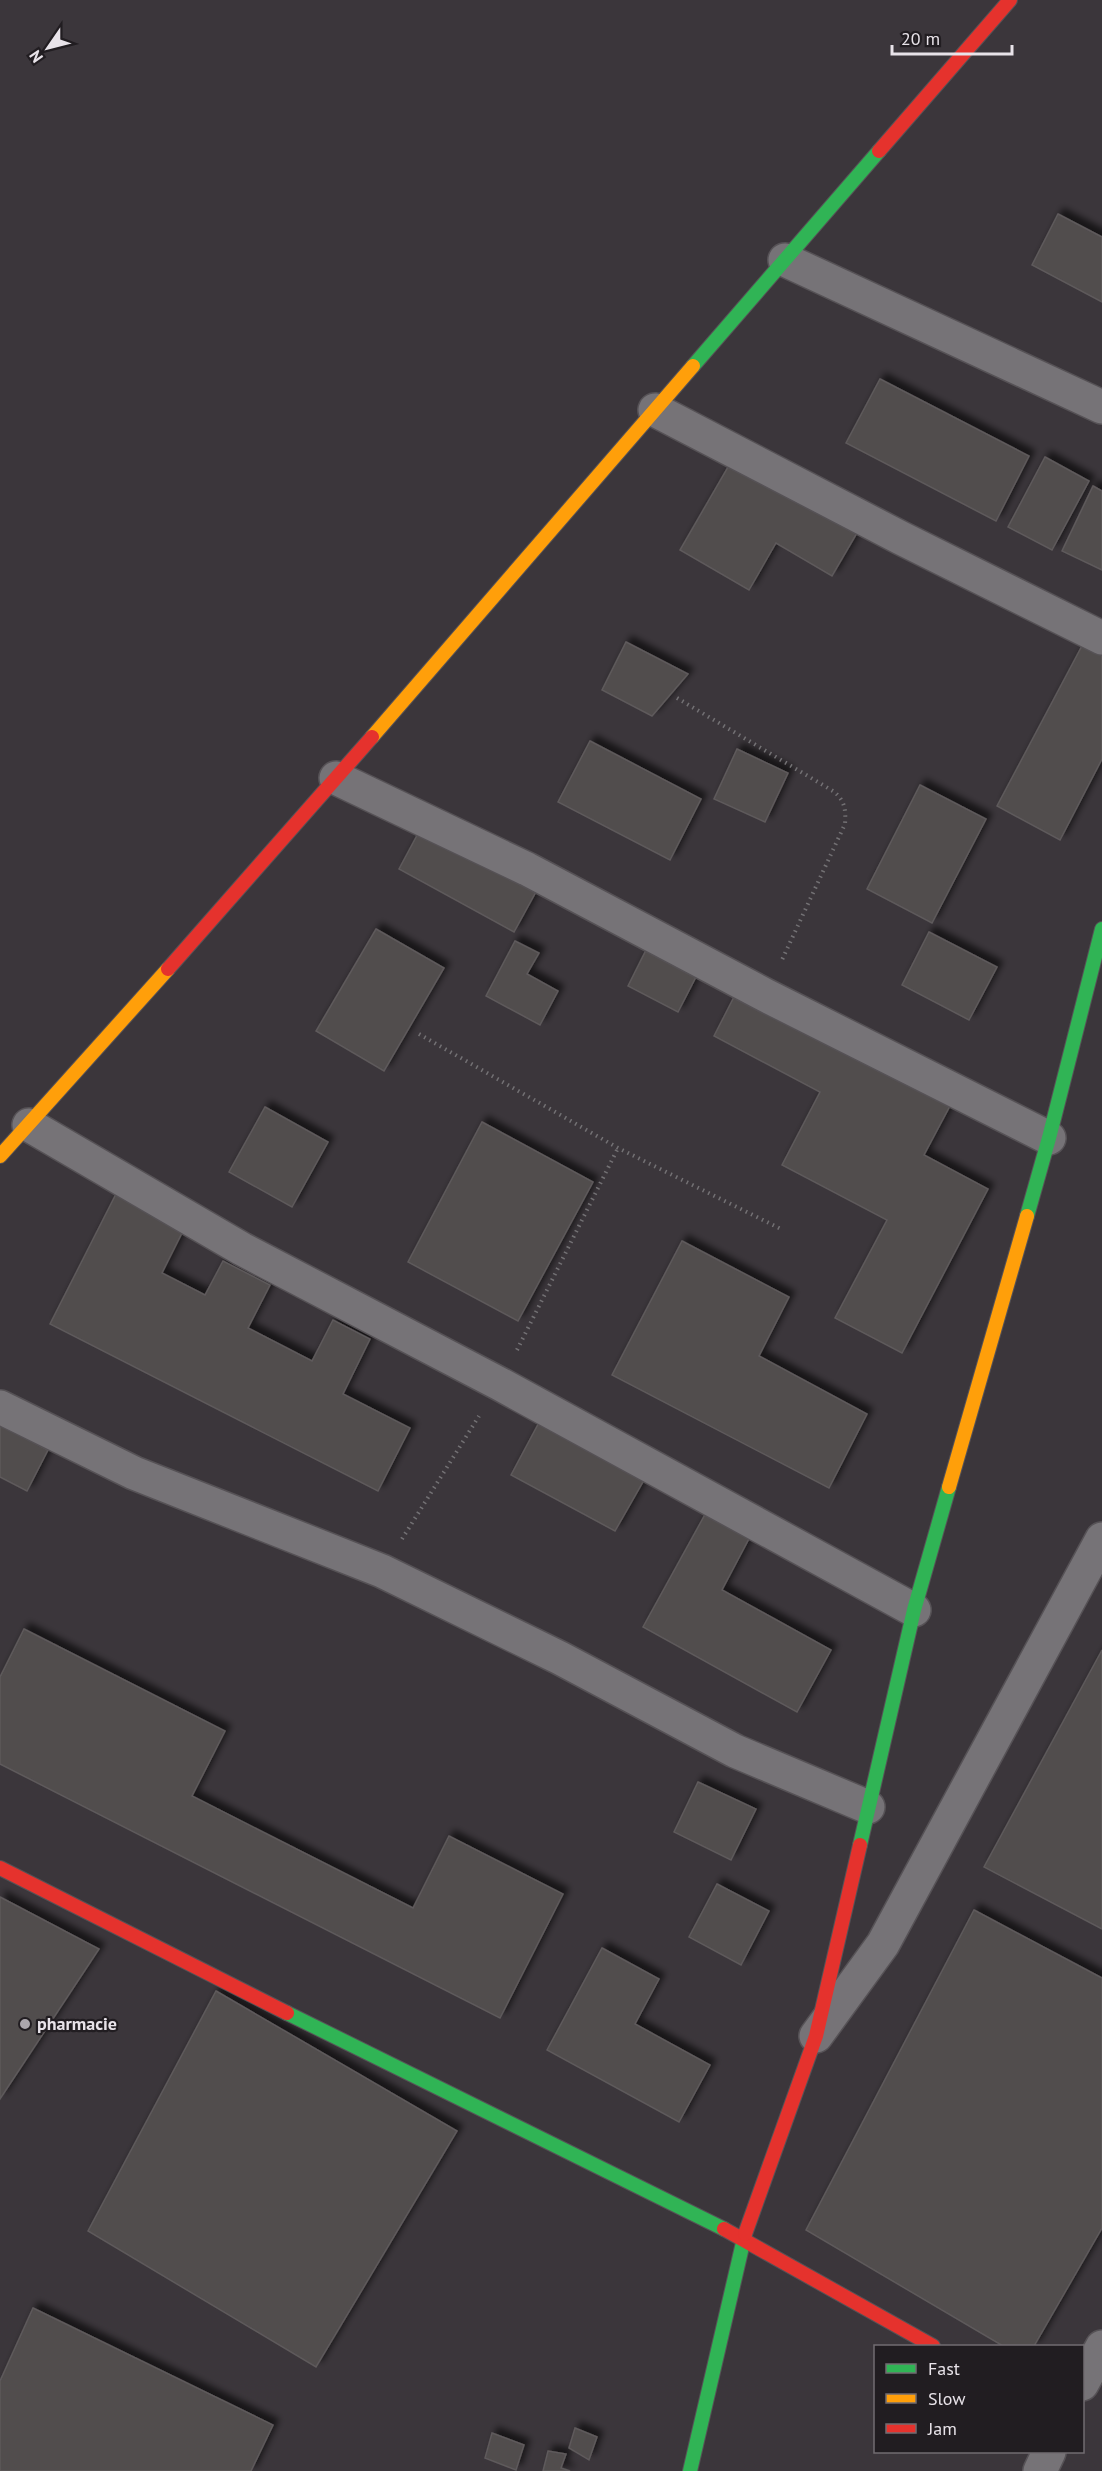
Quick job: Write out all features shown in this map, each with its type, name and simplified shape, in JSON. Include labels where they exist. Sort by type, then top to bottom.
[{"type":"street","points":[[0,1156],[336,778],[1010,0]]},
{"type":"street","points":[[785,260],[1102,407]]},
{"type":"street","points":[[654,410],[900,538],[1102,638]]},
{"type":"street","points":[[336,778],[527,869],[765,995],[1049,1138]]},
{"type":"street","points":[[690,2471],[743,2239],[816,2036],[914,1610],[1049,1138],[1102,928]]},
{"type":"street","points":[[29,1125],[242,1249],[500,1384],[914,1610]]},
{"type":"street","points":[[0,1407],[134,1473],[382,1571],[560,1658],[735,1751],[868,1807]]},
{"type":"street","points":[[816,2036],[883,1944],[1102,1539]]},
{"type":"street","points":[[0,1868],[382,2061],[743,2239],[931,2345]]},
{"type":"street","points":[[1084,2382],[1102,2347]]},
{"type":"street","points":[[1041,2471],[1048,2453]]},
{"type":"path","points":[[677,698],[833,791],[841,797],[844,805],[845,824],[765,995]]},
{"type":"path","points":[[419,1034],[618,1148],[781,1229]]},
{"type":"building","points":[[1058,214],[1102,237],[1102,302],[1032,265]]},
{"type":"building","points":[[880,379],[1029,456],[996,521],[846,443]]},
{"type":"building","points":[[1045,457],[1089,481],[1052,550],[1008,527]]},
{"type":"building","points":[[732,460],[857,533],[832,576],[776,543],[749,590],[680,550]]},
{"type":"building","points":[[1093,486],[1102,491],[1102,570],[1062,551]]},
{"type":"building","points":[[626,642],[688,674],[652,716],[602,690]]},
{"type":"building","points":[[1084,642],[1102,651],[1102,759],[1060,840],[997,806]]},
{"type":"building","points":[[590,741],[701,799],[670,860],[558,802]]},
{"type":"building","points":[[737,749],[788,773],[765,822],[714,799]]},
{"type":"building","points":[[920,785],[986,819],[932,923],[867,889]]},
{"type":"building","points":[[422,826],[537,890],[514,932],[399,869]]},
{"type":"building","points":[[376,929],[444,968],[384,1071],[316,1031]]},
{"type":"building","points":[[929,932],[997,967],[969,1020],[902,985]]},
{"type":"building","points":[[515,941],[539,953],[527,974],[558,991],[540,1025],[486,996]]},
{"type":"building","points":[[648,946],[698,973],[678,1012],[628,986]]},
{"type":"building","points":[[737,991],[951,1104],[924,1155],[988,1189],[902,1353],[835,1318],[887,1220],[782,1165],[820,1092],[714,1036]]},
{"type":"building","points":[[265,1107],[328,1142],[292,1207],[229,1172]]},
{"type":"building","points":[[482,1122],[593,1182],[518,1321],[408,1262]]},
{"type":"building","points":[[119,1188],[187,1223],[162,1273],[205,1295],[223,1261],[270,1285],[248,1328],[312,1361],[333,1320],[370,1339],[343,1394],[410,1428],[378,1491],[50,1324]]},
{"type":"building","points":[[682,1241],[789,1297],[759,1356],[867,1414],[829,1488],[612,1375]]},
{"type":"building","points":[[543,1415],[652,1466],[615,1531],[511,1475]]},
{"type":"building","points":[[0,1424],[48,1450],[27,1491],[0,1477]]},
{"type":"building","points":[[708,1509],[752,1533],[722,1590],[831,1650],[797,1712],[643,1627]]},
{"type":"building","points":[[24,1629],[225,1731],[192,1796],[413,1908],[449,1836],[563,1894],[500,2018],[0,1764],[0,1677]]},
{"type":"building","points":[[1102,1650],[1102,1929],[984,1867]]},
{"type":"building","points":[[698,1782],[756,1809],[731,1860],[674,1832]]},
{"type":"building","points":[[717,1884],[769,1911],[741,1965],[689,1937]]},
{"type":"building","name":"pharmacie","points":[[0,1897],[99,1949],[0,2099]]},
{"type":"building","points":[[974,1910],[1102,1978],[1102,2228],[1035,2345],[1001,2345],[806,2230]]},
{"type":"building","points":[[602,1948],[659,1979],[635,2024],[710,2065],[679,2122],[547,2050]]},
{"type":"building","points":[[216,1991],[457,2131],[316,2367],[88,2231]]},
{"type":"building","points":[[33,2308],[273,2425],[251,2471],[0,2471],[0,2381]]},
{"type":"building","points":[[575,2428],[597,2437],[589,2460],[569,2448]]},
{"type":"building","points":[[492,2433],[524,2445],[516,2470],[485,2458]]},
{"type":"building","points":[[548,2451],[566,2454],[561,2468],[570,2471],[543,2471]]},
{"type":"traffic: fast","points":[[693,366],[879,151]]},
{"type":"traffic: fast","points":[[1027,1216],[1102,929]]},
{"type":"traffic: fast","points":[[860,1845],[914,1610],[949,1487]]},
{"type":"traffic: fast","points":[[287,2013],[724,2229]]},
{"type":"traffic: fast","points":[[690,2471],[745,2234]]},
{"type":"traffic: slow","points":[[372,737],[693,366]]},
{"type":"traffic: slow","points":[[0,1156],[168,969]]},
{"type":"traffic: slow","points":[[949,1487],[1027,1216]]},
{"type":"traffic: jam","points":[[879,151],[1010,0]]},
{"type":"traffic: jam","points":[[168,969],[372,737]]},
{"type":"traffic: jam","points":[[745,2234],[816,2036],[860,1845]]},
{"type":"traffic: jam","points":[[0,1868],[287,2013]]},
{"type":"traffic: jam","points":[[724,2229],[931,2345]]},
{"type":"place","name":"pharmacie","points":[[25,2024]]}]
